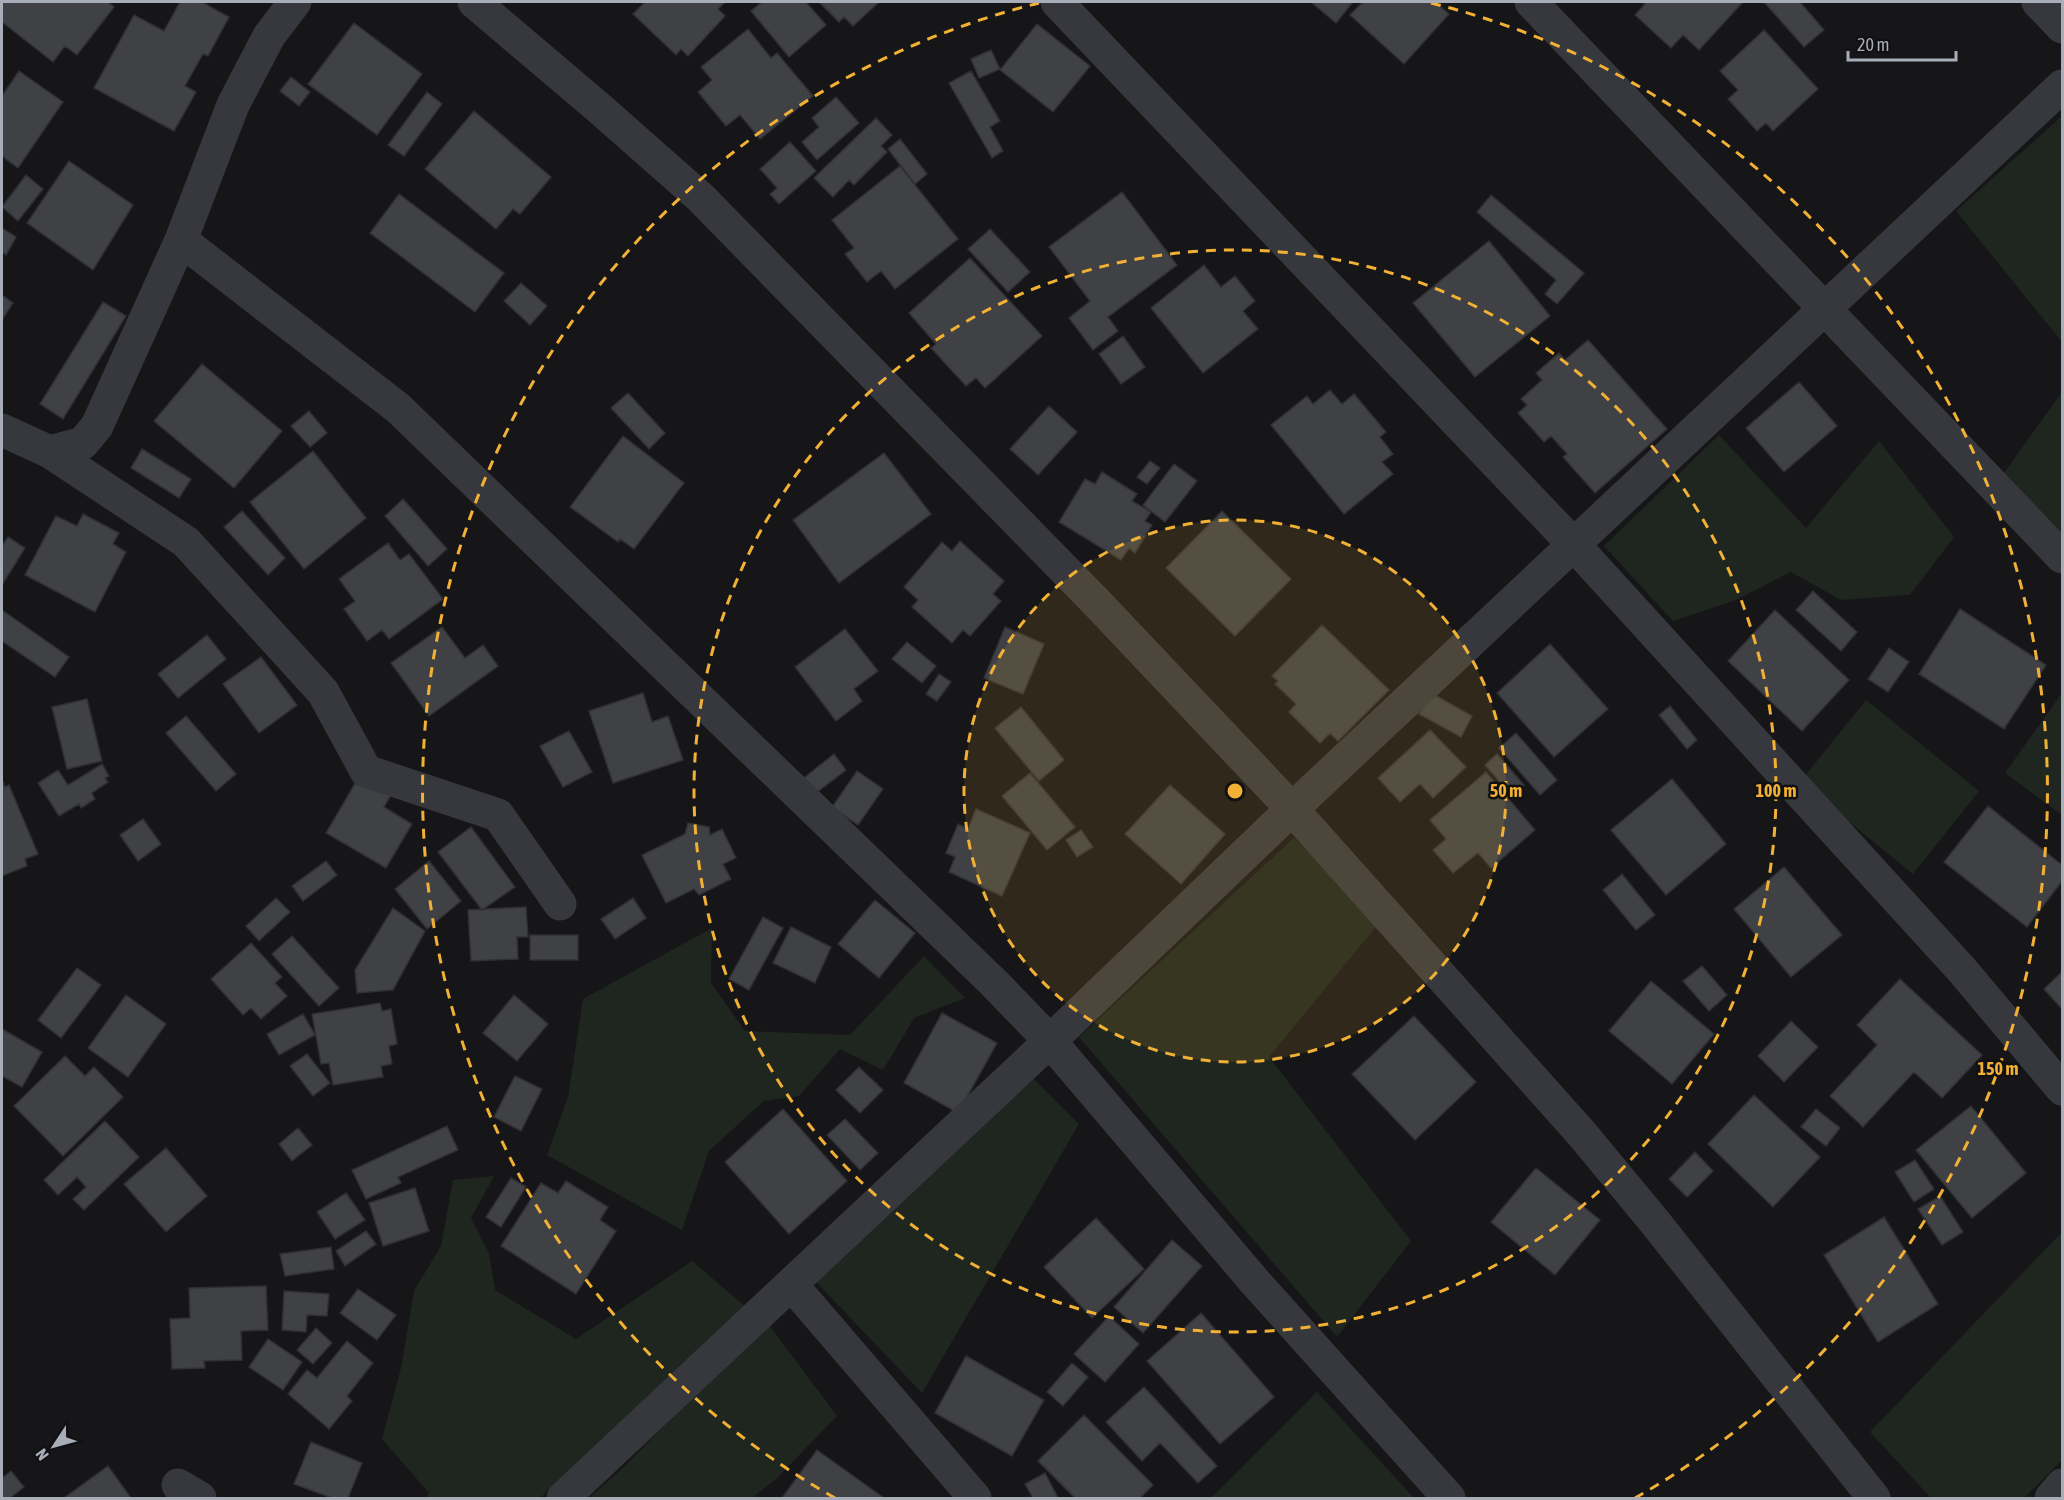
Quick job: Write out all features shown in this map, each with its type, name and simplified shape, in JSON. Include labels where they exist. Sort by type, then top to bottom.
[{"type":"street","points":[[50,452],[83,443],[97,426],[181,240],[233,105],[269,36],[295,2]]},
{"type":"street","points":[[474,2],[701,198],[1090,596],[1292,809],[1582,1134],[1874,1498]]},
{"type":"street","points":[[1057,2],[1575,546],[1962,970],[2062,1089]]},
{"type":"street","points":[[1531,2],[2062,557]]},
{"type":"street","points":[[2038,2],[2062,27]]},
{"type":"street","points":[[563,1498],[2062,86]]},
{"type":"street","points":[[181,240],[398,408],[986,975],[1050,1041],[1255,1282],[1449,1498]]},
{"type":"street","points":[[2,430],[50,452],[186,542],[323,692],[366,771],[498,815],[560,903]]},
{"type":"street","points":[[791,1284],[975,1498]]},
{"type":"street","points":[[2051,1498],[2062,1485]]},
{"type":"shaded area","points":[[2062,116],[2062,342],[1956,211]]},
{"type":"shaded area","points":[[2062,392],[2062,538],[2004,473]]},
{"type":"shaded area","points":[[1719,435],[1806,528],[1879,441],[1954,537],[1910,595],[1841,600],[1791,572],[1736,600],[1673,621],[1604,546]]},
{"type":"shaded area","points":[[2062,693],[2062,815],[2005,773]]},
{"type":"shaded area","points":[[1866,700],[1979,791],[1913,874],[1800,782]]},
{"type":"shaded area","points":[[1294,838],[1379,923],[1269,1057],[1411,1241],[1337,1337],[1079,1037]]},
{"type":"shaded area","points":[[712,928],[711,983],[745,1031],[850,1035],[924,956],[965,998],[914,1018],[883,1070],[840,1049],[799,1096],[764,1101],[709,1151],[682,1230],[547,1155],[568,1097],[583,999]]},
{"type":"shaded area","points":[[1029,1074],[1079,1124],[922,1393],[815,1281]]},
{"type":"shaded area","points":[[494,1176],[471,1218],[489,1253],[495,1290],[576,1339],[692,1261],[746,1307],[540,1498],[426,1498],[429,1493],[382,1439],[401,1368],[414,1291],[441,1246],[453,1180]]},
{"type":"shaded area","points":[[2062,1232],[2062,1460],[2024,1498],[1931,1498],[1870,1432]]},
{"type":"shaded area","points":[[766,1321],[837,1416],[776,1479],[752,1498],[589,1498],[624,1467]]},
{"type":"shaded area","points":[[1317,1392],[1414,1498],[1211,1498]]},
{"type":"building","points":[[2,2],[108,2],[114,7],[77,55],[65,46],[53,62],[2,22]]},
{"type":"building","points":[[180,2],[202,2],[229,17],[208,56],[203,54],[185,86],[196,92],[174,131],[94,88],[134,15],[164,31]]},
{"type":"building","points":[[645,2],[725,2],[718,9],[725,16],[688,56],[681,49],[676,55],[633,14]]},
{"type":"building","points":[[762,2],[806,2],[826,25],[789,57],[751,11]]},
{"type":"building","points":[[819,2],[879,2],[853,26],[844,17],[839,22]]},
{"type":"building","points":[[1311,2],[1353,2],[1336,23]]},
{"type":"building","points":[[1363,2],[1435,2],[1449,14],[1404,64],[1350,15]]},
{"type":"building","points":[[1642,2],[1743,2],[1699,50],[1683,35],[1671,48],[1635,15],[1645,4]]},
{"type":"building","points":[[1764,2],[1800,2],[1824,30],[1804,47]]},
{"type":"building","points":[[354,23],[422,74],[377,135],[308,84]]},
{"type":"building","points":[[1037,24],[1090,66],[1053,112],[1000,70]]},
{"type":"building","points":[[748,29],[771,58],[777,53],[813,96],[760,139],[740,115],[726,126],[698,92],[712,80],[701,67]]},
{"type":"building","points":[[1764,30],[1818,89],[1773,131],[1766,123],[1757,131],[1728,99],[1738,90],[1720,71]]},
{"type":"building","points":[[991,50],[1000,69],[979,78],[971,59]]},
{"type":"building","points":[[19,71],[63,102],[18,168],[2,156],[2,96]]},
{"type":"building","points":[[971,71],[1000,121],[990,127],[1003,151],[992,158],[949,83]]},
{"type":"building","points":[[291,77],[310,92],[299,106],[280,91]]},
{"type":"building","points":[[427,92],[442,104],[404,156],[388,145]]},
{"type":"building","points":[[836,97],[859,123],[817,160],[802,142],[819,127],[812,118]]},
{"type":"building","points":[[474,111],[551,177],[520,214],[513,209],[496,229],[425,169]]},
{"type":"building","points":[[876,118],[892,135],[881,146],[887,152],[854,185],[849,180],[833,197],[814,178]]},
{"type":"building","points":[[900,139],[927,174],[915,184],[888,149]]},
{"type":"building","points":[[790,142],[816,171],[779,204],[770,194],[777,188],[760,169]]},
{"type":"building","points":[[69,161],[133,205],[93,270],[27,223]]},
{"type":"building","points":[[900,166],[958,239],[895,289],[881,271],[867,282],[845,254],[854,248],[832,220]]},
{"type":"building","points":[[26,175],[43,189],[18,221],[2,207]]},
{"type":"building","points":[[1122,192],[1177,265],[1108,317],[1118,331],[1093,350],[1069,318],[1090,301],[1049,247]]},
{"type":"building","points":[[399,194],[504,273],[475,312],[370,233]]},
{"type":"building","points":[[1491,195],[1584,273],[1557,304],[1545,294],[1556,280],[1477,212]]},
{"type":"building","points":[[2,228],[16,237],[6,255],[2,252]]},
{"type":"building","points":[[990,229],[1030,272],[1008,292],[968,249]]},
{"type":"building","points":[[1489,241],[1550,316],[1475,377],[1413,303]]},
{"type":"building","points":[[970,258],[1042,336],[985,388],[976,378],[966,386],[931,348],[936,344],[909,313]]},
{"type":"building","points":[[1204,265],[1221,287],[1235,276],[1255,301],[1243,311],[1258,329],[1203,373],[1151,308]]},
{"type":"building","points":[[521,283],[547,306],[530,325],[504,301]]},
{"type":"building","points":[[2,295],[13,303],[2,320]]},
{"type":"building","points":[[103,302],[126,316],[63,419],[40,404]]},
{"type":"building","points":[[1123,336],[1145,367],[1121,384],[1099,354]]},
{"type":"building","points":[[1588,340],[1667,429],[1595,493],[1563,457],[1567,454],[1551,436],[1544,442],[1518,413],[1527,405],[1521,399],[1542,380],[1536,373],[1559,353],[1565,360]]},
{"type":"building","points":[[202,364],[282,431],[234,488],[154,421]]},
{"type":"building","points":[[1799,382],[1837,426],[1784,472],[1746,428]]},
{"type":"building","points":[[1330,390],[1342,404],[1354,394],[1386,432],[1380,437],[1393,454],[1382,462],[1393,474],[1344,514],[1271,425],[1307,396],[1313,404]]},
{"type":"building","points":[[628,393],[665,433],[649,449],[611,408]]},
{"type":"building","points":[[1049,406],[1077,432],[1038,475],[1010,449]]},
{"type":"building","points":[[309,411],[327,433],[310,447],[291,426]]},
{"type":"building","points":[[623,436],[684,483],[634,549],[620,539],[618,542],[570,507]]},
{"type":"building","points":[[142,449],[191,479],[179,498],[131,468]]},
{"type":"building","points":[[313,451],[366,518],[304,569],[250,502]]},
{"type":"building","points":[[884,453],[931,514],[839,583],[793,520]]},
{"type":"building","points":[[1150,461],[1160,468],[1147,484],[1137,477]]},
{"type":"building","points":[[1174,464],[1197,481],[1165,522],[1143,505]]},
{"type":"building","points":[[1102,472],[1137,494],[1132,501],[1151,512],[1145,521],[1152,525],[1135,553],[1129,548],[1121,560],[1059,522],[1085,479],[1095,484]]},
{"type":"building","points":[[403,499],[447,549],[428,566],[385,516]]},
{"type":"building","points":[[242,511],[285,558],[268,575],[224,527]]},
{"type":"building","points":[[1222,511],[1291,579],[1235,636],[1166,568]]},
{"type":"building","points":[[83,514],[119,533],[113,544],[126,552],[95,612],[25,575],[56,516],[77,526]]},
{"type":"building","points":[[8,537],[25,548],[2,585],[2,546]]},
{"type":"building","points":[[960,541],[1004,581],[993,594],[1001,601],[970,636],[963,630],[952,643],[912,607],[918,600],[904,587],[942,542],[952,551]]},
{"type":"building","points":[[388,543],[400,560],[409,554],[443,599],[389,639],[382,630],[367,641],[344,609],[355,601],[339,579]]},
{"type":"building","points":[[1813,591],[1857,632],[1841,651],[1796,610]]},
{"type":"building","points":[[1960,609],[2046,665],[2004,729],[1919,674]]},
{"type":"building","points":[[2,610],[69,657],[55,677],[2,641]]},
{"type":"building","points":[[1775,610],[1849,680],[1802,731],[1728,661]]},
{"type":"building","points":[[1322,625],[1389,690],[1338,741],[1330,733],[1320,743],[1289,712],[1296,704],[1275,684],[1278,681],[1272,676]]},
{"type":"building","points":[[442,627],[465,658],[483,645],[498,666],[429,716],[391,663]]},
{"type":"building","points":[[1005,627],[1044,644],[1023,694],[984,678]]},
{"type":"building","points":[[845,629],[878,671],[854,689],[862,701],[836,721],[795,667]]},
{"type":"building","points":[[207,635],[226,659],[178,698],[158,674]]},
{"type":"building","points":[[907,642],[936,666],[922,683],[892,659]]},
{"type":"building","points":[[1550,644],[1608,709],[1554,757],[1497,693]]},
{"type":"building","points":[[1889,648],[1909,662],[1888,692],[1868,679]]},
{"type":"building","points":[[261,657],[297,705],[259,733],[223,684]]},
{"type":"building","points":[[939,674],[951,682],[937,701],[926,694]]},
{"type":"building","points":[[643,693],[652,722],[668,716],[683,760],[613,783],[589,711]]},
{"type":"building","points":[[1431,693],[1472,716],[1461,737],[1419,714]]},
{"type":"building","points":[[87,699],[102,761],[67,769],[52,707]]},
{"type":"building","points":[[1670,706],[1697,740],[1687,749],[1659,715]]},
{"type":"building","points":[[1021,707],[1064,760],[1039,781],[995,728]]},
{"type":"building","points":[[186,716],[236,774],[216,791],[166,733]]},
{"type":"building","points":[[1430,730],[1466,767],[1433,798],[1420,784],[1400,802],[1378,778]]},
{"type":"building","points":[[569,731],[592,772],[563,787],[540,746]]},
{"type":"building","points":[[1516,733],[1557,780],[1540,795],[1499,748]]},
{"type":"building","points":[[834,754],[846,770],[812,796],[800,781]]},
{"type":"building","points":[[1497,754],[1524,785],[1512,796],[1485,765]]},
{"type":"building","points":[[102,764],[109,776],[105,778],[108,782],[92,793],[95,799],[81,808],[79,804],[59,816],[38,783],[58,770],[68,785]]},
{"type":"building","points":[[857,771],[883,789],[858,825],[832,807]]},
{"type":"building","points":[[1486,772],[1535,830],[1491,868],[1478,853],[1453,873],[1433,850],[1446,839],[1430,820]]},
{"type":"building","points":[[1030,773],[1075,827],[1047,850],[1002,796]]},
{"type":"building","points":[[360,775],[392,793],[384,807],[412,824],[386,868],[326,833]]},
{"type":"building","points":[[2,779],[5,787],[9,785],[38,854],[25,859],[27,866],[2,876]]},
{"type":"building","points":[[1672,779],[1726,844],[1666,895],[1611,830]]},
{"type":"building","points":[[1170,785],[1225,834],[1181,884],[1125,834]]},
{"type":"building","points":[[1988,806],[2062,865],[2062,881],[2027,927],[1944,862]]},
{"type":"building","points":[[976,809],[1030,833],[1002,896],[949,872],[955,857],[946,853],[958,824],[968,829]]},
{"type":"building","points":[[143,819],[161,844],[138,861],[120,835]]},
{"type":"building","points":[[688,823],[709,827],[710,835],[722,829],[736,858],[723,864],[731,879],[699,895],[694,889],[666,903],[642,855],[685,834]]},
{"type":"building","points":[[471,827],[515,887],[482,910],[438,852]]},
{"type":"building","points":[[1081,830],[1093,847],[1077,857],[1066,840]]},
{"type":"building","points":[[326,861],[337,875],[303,901],[292,886]]},
{"type":"building","points":[[429,861],[461,901],[427,929],[395,889]]},
{"type":"building","points":[[1784,867],[1842,935],[1791,977],[1734,909]]},
{"type":"building","points":[[1622,874],[1655,915],[1636,930],[1603,890]]},
{"type":"building","points":[[276,898],[290,912],[259,941],[246,926]]},
{"type":"building","points":[[633,898],[646,918],[615,939],[601,919]]},
{"type":"building","points":[[875,900],[915,933],[879,978],[838,944]]},
{"type":"building","points":[[526,907],[528,937],[517,937],[518,959],[471,961],[468,910]]},
{"type":"building","points":[[393,908],[425,931],[393,990],[357,993],[355,970]]},
{"type":"building","points":[[763,917],[783,928],[749,990],[729,979]]},
{"type":"building","points":[[791,927],[831,947],[815,983],[773,963]]},
{"type":"building","points":[[530,935],[578,935],[578,960],[530,960]]},
{"type":"building","points":[[292,936],[339,988],[319,1006],[272,954]]},
{"type":"building","points":[[251,943],[282,977],[275,983],[287,996],[261,1019],[251,1008],[243,1015],[211,979]]},
{"type":"building","points":[[1702,966],[1727,995],[1709,1011],[1683,981]]},
{"type":"building","points":[[77,968],[101,985],[61,1038],[38,1020]]},
{"type":"building","points":[[2062,972],[2062,1009],[2044,989]]},
{"type":"building","points":[[1900,979],[1982,1055],[1942,1098],[1914,1072],[1863,1127],[1830,1096],[1877,1045],[1857,1025]]},
{"type":"building","points":[[1651,981],[1714,1034],[1672,1084],[1609,1031]]},
{"type":"building","points":[[126,995],[166,1024],[128,1077],[88,1048]]},
{"type":"building","points":[[514,995],[548,1024],[517,1061],[483,1033]]},
{"type":"building","points":[[380,1003],[382,1011],[391,1009],[397,1044],[389,1046],[392,1064],[381,1066],[383,1077],[333,1085],[329,1063],[321,1064],[312,1014]]},
{"type":"building","points":[[942,1013],[997,1043],[958,1113],[904,1083]]},
{"type":"building","points":[[303,1014],[315,1035],[279,1055],[267,1034]]},
{"type":"building","points":[[1414,1016],[1476,1082],[1415,1140],[1352,1074]]},
{"type":"building","points":[[1791,1021],[1818,1047],[1784,1082],[1758,1056]]},
{"type":"building","points":[[2,1029],[42,1052],[22,1087],[2,1076]]},
{"type":"building","points":[[307,1054],[330,1083],[313,1096],[290,1066]]},
{"type":"building","points":[[65,1056],[85,1076],[94,1067],[123,1097],[63,1156],[14,1106]]},
{"type":"building","points":[[859,1067],[883,1090],[860,1113],[836,1090]]},
{"type":"building","points":[[515,1076],[542,1089],[521,1131],[494,1117]]},
{"type":"building","points":[[1754,1095],[1820,1157],[1773,1207],[1708,1144]]},
{"type":"building","points":[[1971,1106],[2026,1173],[1972,1218],[1916,1150]]},
{"type":"building","points":[[783,1109],[847,1181],[789,1234],[725,1162]]},
{"type":"building","points":[[1816,1109],[1840,1128],[1826,1146],[1801,1127]]},
{"type":"building","points":[[845,1119],[878,1153],[860,1170],[827,1135]]},
{"type":"building","points":[[105,1121],[139,1157],[84,1210],[73,1199],[86,1187],[77,1177],[58,1195],[44,1180]]},
{"type":"building","points":[[447,1126],[458,1150],[398,1177],[401,1183],[366,1199],[352,1170]]},
{"type":"building","points":[[298,1128],[312,1145],[292,1161],[279,1144]]},
{"type":"building","points":[[166,1148],[207,1196],[166,1232],[124,1184]]},
{"type":"building","points":[[1695,1152],[1713,1171],[1687,1197],[1669,1179]]},
{"type":"building","points":[[1915,1160],[1934,1189],[1914,1202],[1895,1172]]},
{"type":"building","points":[[1536,1168],[1600,1220],[1555,1275],[1491,1222]]},
{"type":"building","points":[[511,1178],[526,1187],[501,1227],[486,1217]]},
{"type":"building","points":[[566,1181],[608,1207],[600,1220],[616,1231],[576,1294],[501,1246],[541,1183],[558,1193]]},
{"type":"building","points":[[415,1188],[429,1231],[383,1246],[369,1203]]},
{"type":"building","points":[[346,1193],[365,1220],[335,1239],[317,1212]]},
{"type":"building","points":[[1940,1196],[1963,1232],[1942,1245],[1918,1209]]},
{"type":"building","points":[[1884,1217],[1938,1304],[1878,1342],[1824,1255]]},
{"type":"building","points":[[1096,1218],[1144,1269],[1092,1318],[1044,1267]]},
{"type":"building","points":[[366,1231],[376,1244],[345,1266],[336,1251]]},
{"type":"building","points":[[1172,1240],[1202,1266],[1143,1333],[1114,1307]]},
{"type":"building","points":[[331,1247],[334,1269],[285,1276],[280,1254]]},
{"type":"building","points":[[266,1286],[268,1330],[241,1331],[242,1360],[204,1361],[205,1368],[172,1369],[170,1319],[190,1318],[189,1288]]},
{"type":"building","points":[[358,1289],[396,1315],[377,1340],[340,1313]]},
{"type":"building","points":[[284,1291],[329,1294],[327,1316],[307,1315],[306,1332],[282,1330]]},
{"type":"building","points":[[1201,1313],[1274,1397],[1220,1444],[1147,1361]]},
{"type":"building","points":[[1109,1316],[1139,1344],[1105,1382],[1074,1354]]},
{"type":"building","points":[[316,1328],[332,1343],[313,1364],[297,1350]]},
{"type":"building","points":[[268,1339],[302,1362],[283,1390],[249,1367]]},
{"type":"building","points":[[347,1341],[373,1363],[347,1396],[352,1401],[329,1429],[288,1394],[307,1370],[317,1378]]},
{"type":"building","points":[[966,1356],[1044,1400],[1012,1456],[935,1413]]},
{"type":"building","points":[[1072,1363],[1088,1377],[1063,1406],[1047,1392]]},
{"type":"building","points":[[1144,1387],[1217,1466],[1198,1483],[1160,1443],[1142,1461],[1106,1422]]},
{"type":"building","points":[[1084,1415],[1153,1485],[1140,1498],[1075,1498],[1038,1461]]},
{"type":"building","points":[[311,1442],[362,1463],[348,1498],[332,1498],[294,1484]]},
{"type":"building","points":[[817,1450],[884,1498],[782,1498]]},
{"type":"building","points":[[108,1466],[131,1498],[64,1498]]},
{"type":"building","points":[[11,1471],[24,1487],[10,1498],[2,1498],[2,1478]]},
{"type":"building","points":[[1045,1473],[1058,1498],[1033,1498],[1025,1484]]}]
